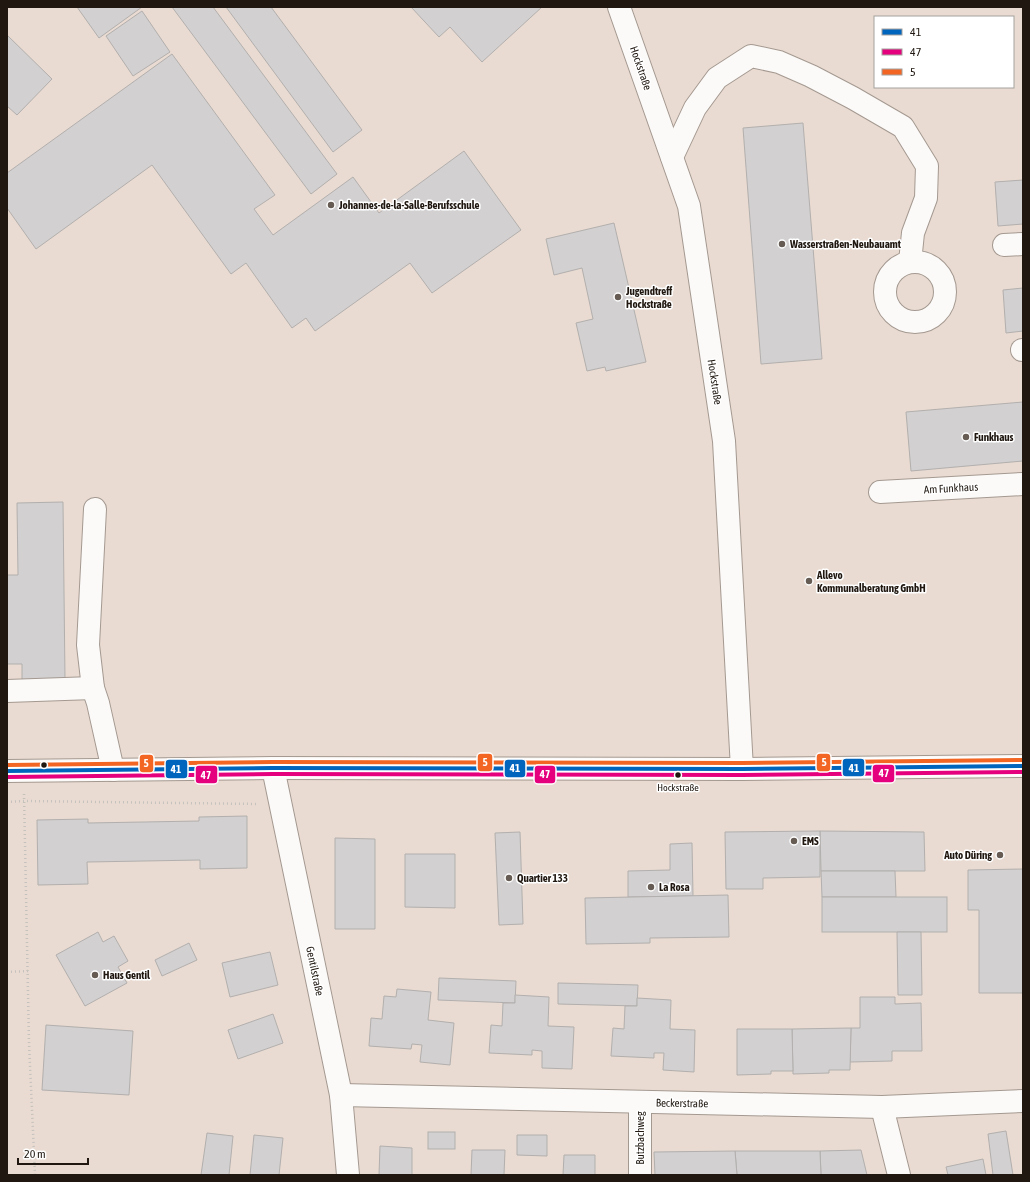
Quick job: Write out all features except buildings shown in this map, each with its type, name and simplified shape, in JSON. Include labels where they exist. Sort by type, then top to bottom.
[{"type":"street","name":"Hockstraße","points":[[619,7],[689,206],[724,441],[742,769]]},
{"type":"street","points":[[672,157],[695,108],[718,78],[751,56],[779,62],[811,76],[903,127],[927,166],[926,198],[913,233],[910,262]]},
{"type":"street","name":"Am Funkhaus","points":[[880,492],[1023,484]]},
{"type":"street","points":[[95,509],[88,645],[93,688],[98,703],[113,770]]},
{"type":"street","points":[[7,691],[93,688]]},
{"type":"street","points":[[7,771],[273,768],[742,769],[1023,766]]},
{"type":"street","name":"Gentilstraße","points":[[273,768],[341,1095],[348,1175]]},
{"type":"street","name":"Beckerstraße","points":[[341,1095],[882,1107],[1023,1101]]},
{"type":"street","name":"Butzbachweg","points":[[640,1102],[640,1175]]},
{"type":"street","points":[[882,1107],[899,1175]]},
{"type":"path","points":[[7,802],[280,804]]},
{"type":"path","points":[[24,816],[29,1043],[35,1175]]},
{"type":"path","points":[[7,972],[28,971]]},
{"type":"transit line","name":"5","points":[[7,765],[273,762],[742,763],[1023,760]]},
{"type":"transit line","name":"41","points":[[7,771],[273,768],[742,769],[1023,766]]},
{"type":"transit line","name":"47","points":[[7,777],[273,774],[742,775],[1023,772]]},
{"type":"place","name":"Johannes-de-la-Salle-Berufsschule","points":[[331,205]]},
{"type":"place","name":"Wasserstraßen-Neubauamt","points":[[782,244]]},
{"type":"place","name":"Jugendtreff Hockstraße","points":[[618,297]]},
{"type":"place","name":"Funkhaus","points":[[966,437]]},
{"type":"place","name":"Allevo Kommunalberatung GmbH","points":[[809,581]]},
{"type":"place","name":"Hockstraße","points":[[678,775]]},
{"type":"place","name":"EMS","points":[[794,841]]},
{"type":"place","name":"Auto Düring","points":[[1000,855]]},
{"type":"place","name":"Quartier 133","points":[[509,878]]},
{"type":"place","name":"La Rosa","points":[[651,887]]},
{"type":"place","name":"Haus Gentil","points":[[95,975]]}]
